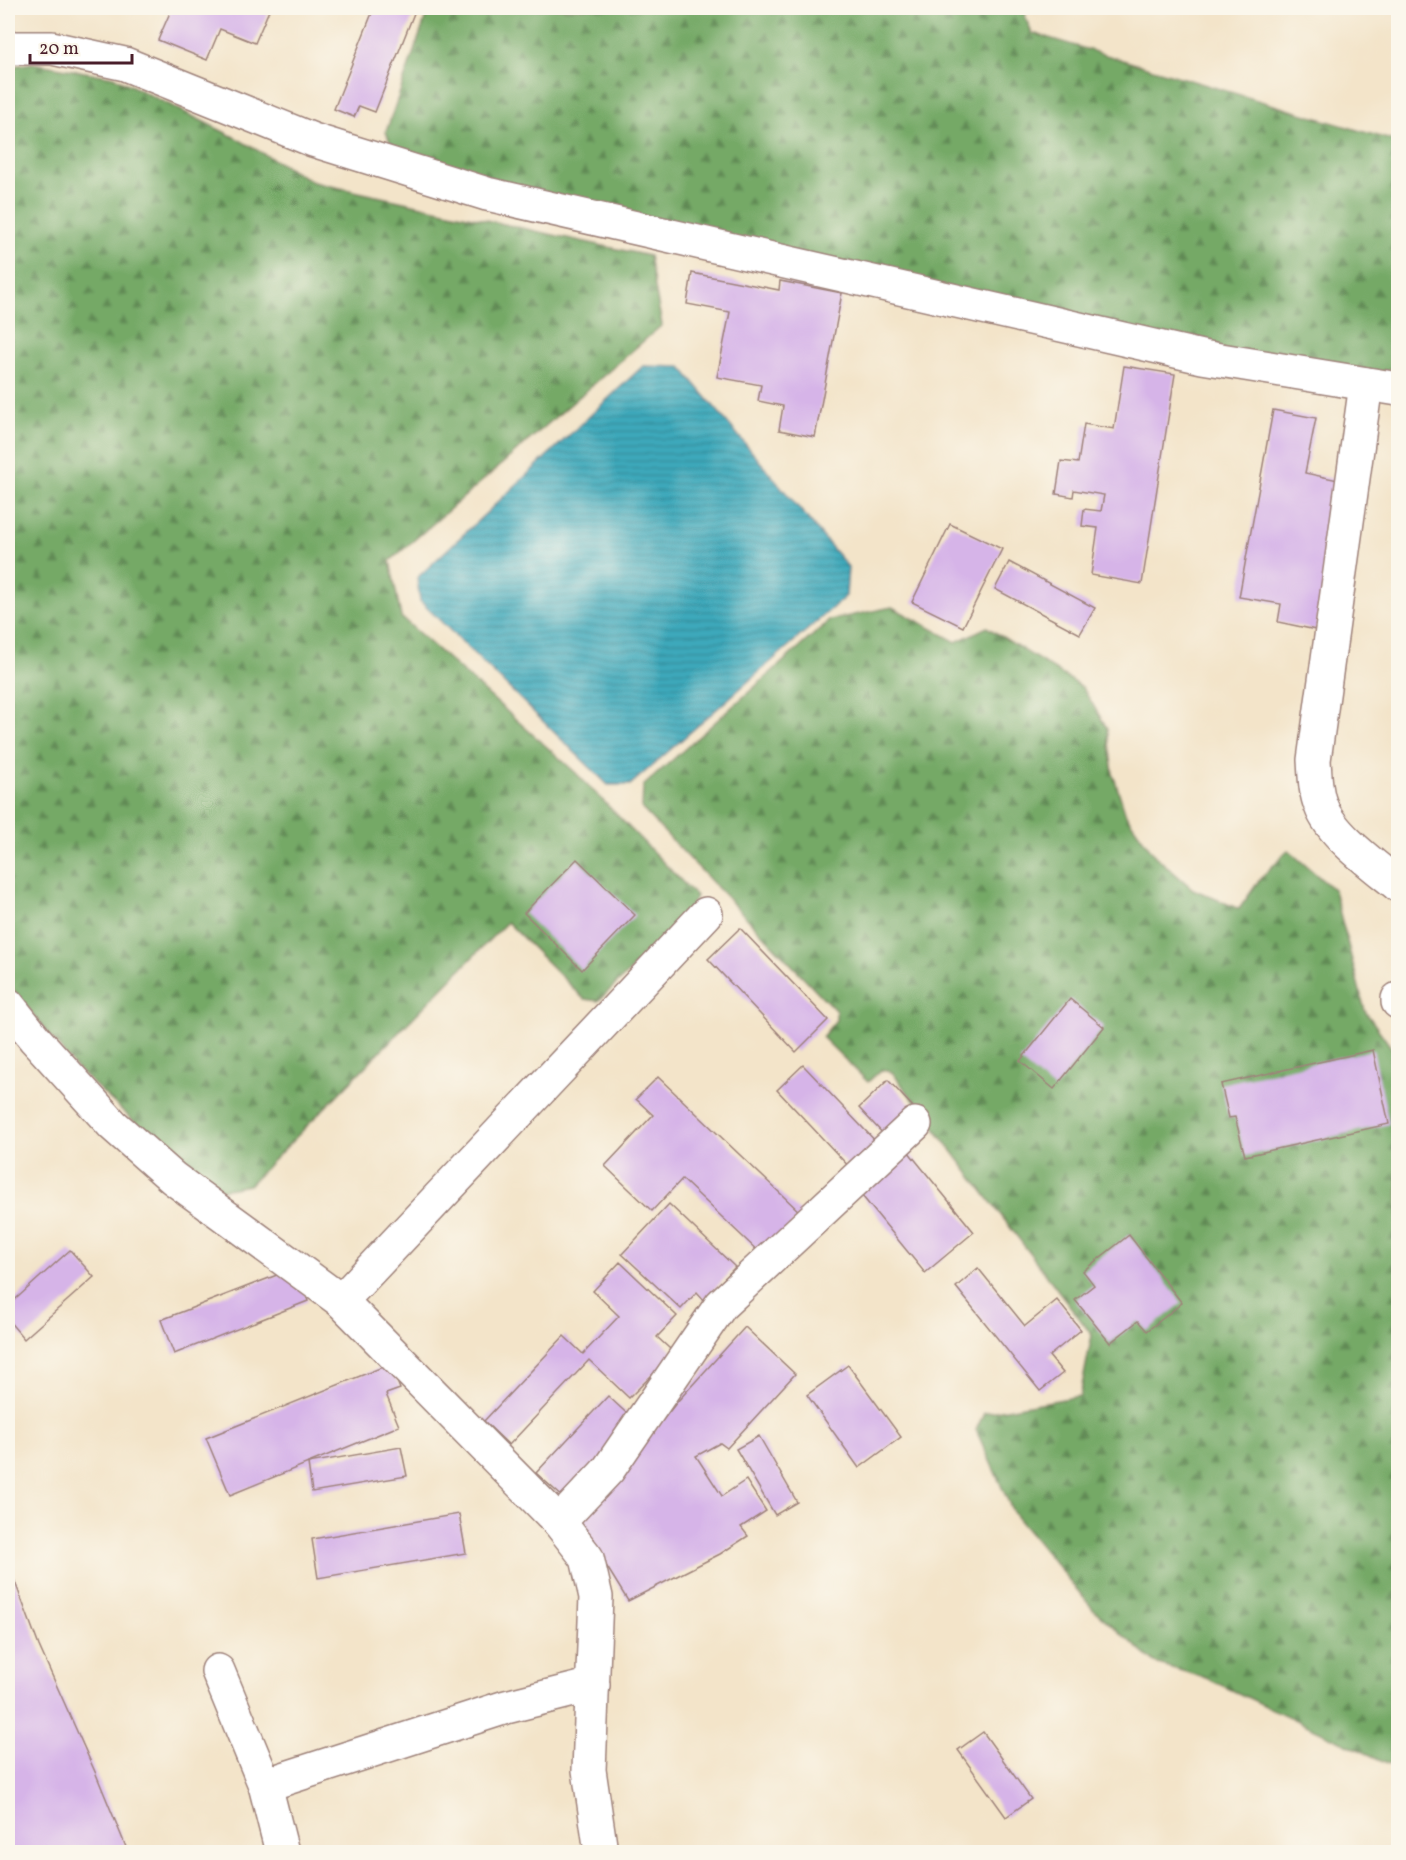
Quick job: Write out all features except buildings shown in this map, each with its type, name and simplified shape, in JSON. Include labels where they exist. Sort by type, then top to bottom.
[{"type":"street","points":[[8,48],[52,48],[125,64],[313,140],[487,194],[1202,357],[1398,389]]},
{"type":"street","points":[[1366,384],[1314,760],[1320,806],[1329,822],[1359,853],[1398,885]]},
{"type":"street","points":[[341,1301],[706,914]]},
{"type":"street","points":[[8,1005],[35,1039],[114,1125],[173,1178],[341,1301],[559,1522],[586,1558],[596,1597],[589,1770],[601,1852]]},
{"type":"street","points":[[559,1522],[608,1470],[721,1305],[915,1124]]},
{"type":"street","points":[[218,1671],[265,1785],[282,1852]]},
{"type":"street","points":[[265,1785],[506,1707],[593,1685]]},
{"type":"green space","points":[[429,8],[1027,8],[1025,17],[1032,33],[1398,142],[1398,365],[1373,377],[1235,353],[691,229],[395,154],[386,132]]},
{"type":"green space","points":[[32,63],[114,77],[236,138],[313,182],[649,256],[662,325],[390,561],[401,617],[575,772],[696,896],[684,921],[598,1001],[584,999],[507,922],[249,1185],[222,1190],[153,1139],[75,1067],[8,983],[8,67]]},
{"type":"green space","points":[[892,607],[956,642],[987,627],[1082,687],[1107,728],[1113,774],[1126,815],[1155,856],[1193,889],[1239,909],[1261,878],[1288,850],[1334,890],[1365,1011],[1398,1057],[1398,1768],[1206,1678],[1155,1663],[1093,1609],[1014,1514],[976,1430],[984,1413],[1080,1396],[1092,1335],[892,1072],[881,1070],[868,1082],[822,1037],[836,1020],[836,1011],[642,809],[643,786],[830,620]]},
{"type":"water","points":[[643,366],[681,367],[848,567],[846,596],[630,785],[608,785],[420,601],[417,578]]}]
